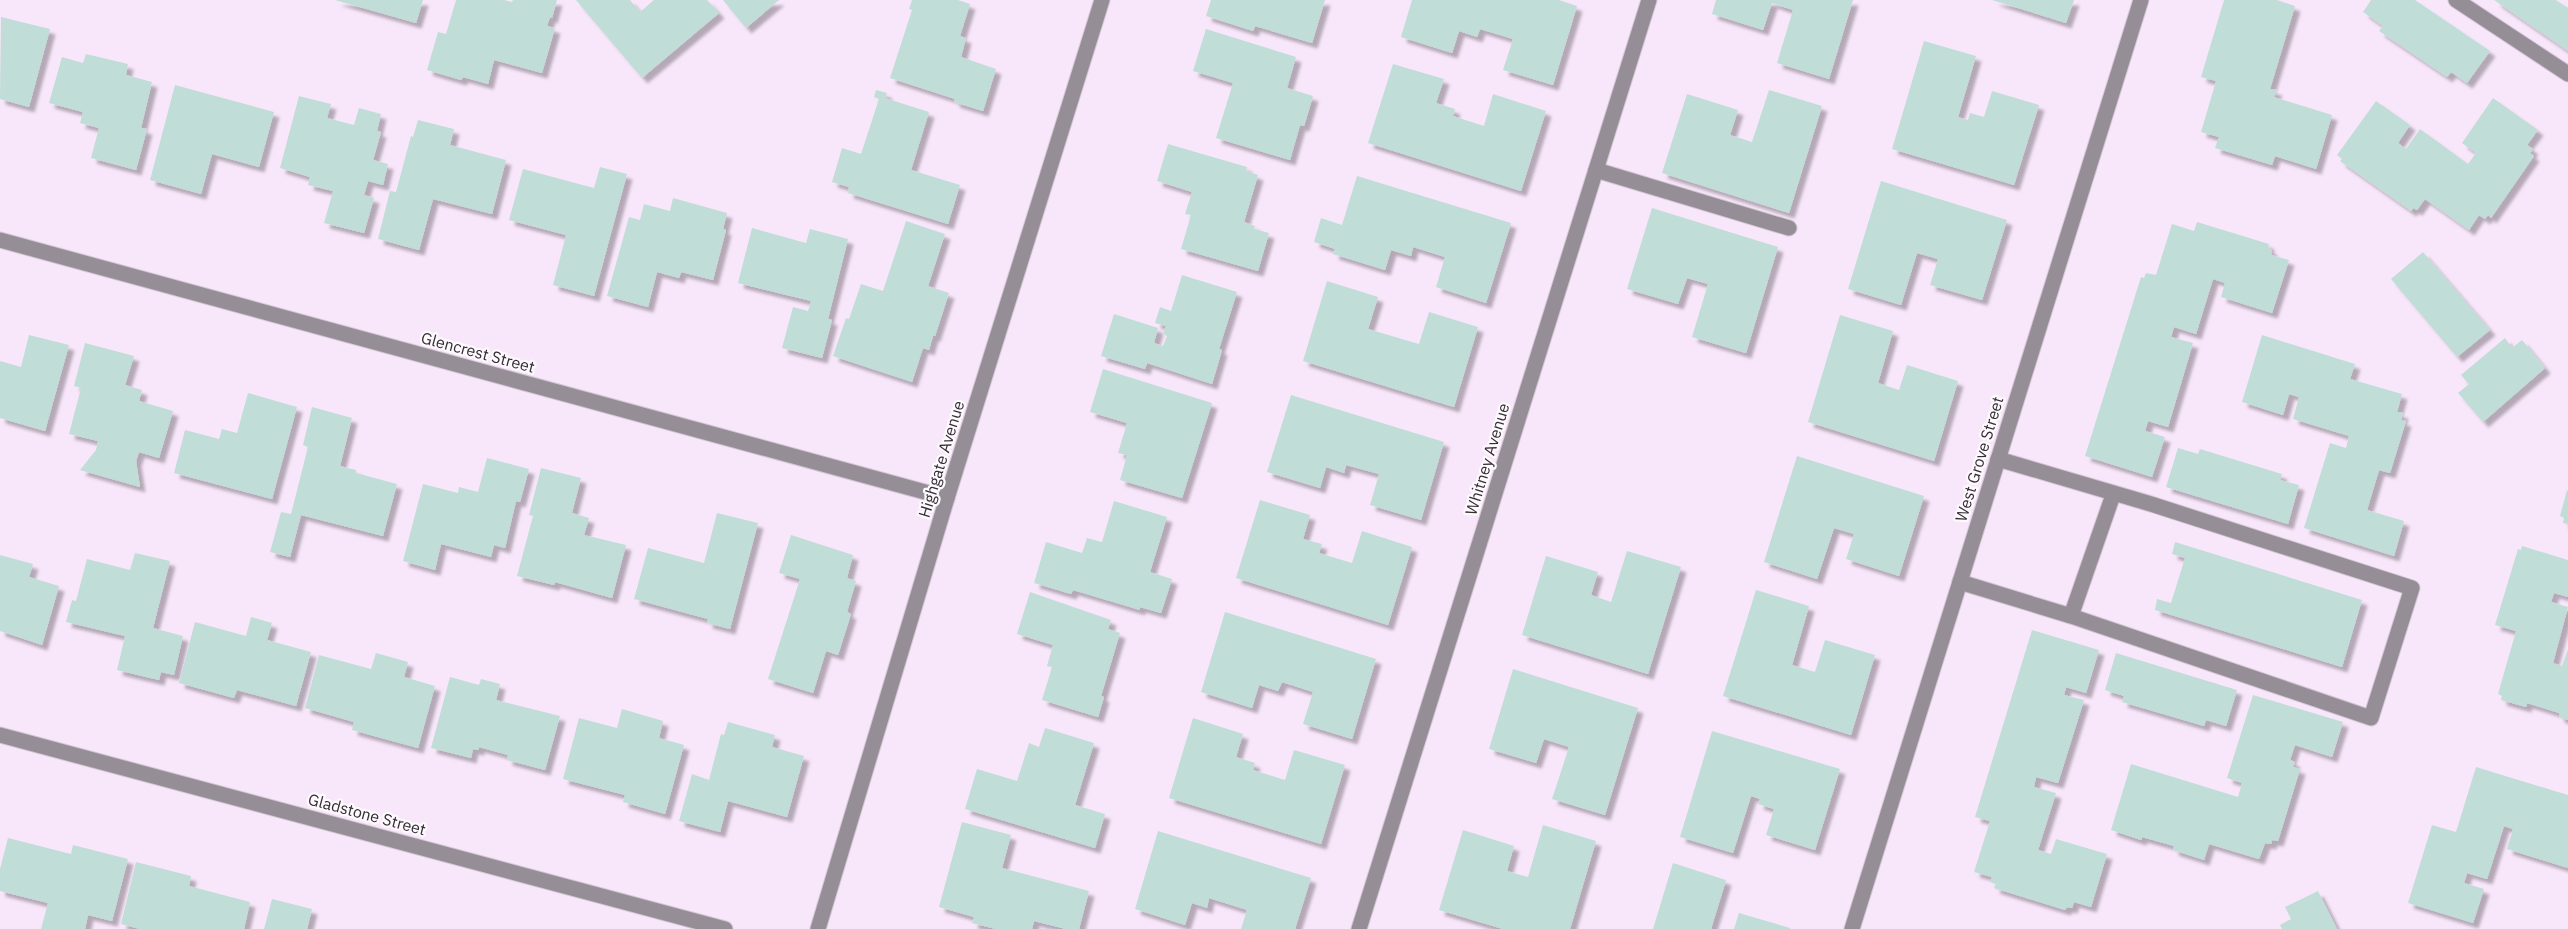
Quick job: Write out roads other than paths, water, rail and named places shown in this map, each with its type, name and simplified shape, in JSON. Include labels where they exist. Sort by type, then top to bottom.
[{"type":"street","name":"Highgate Avenue","points":[[818,929],[947,498],[1102,0]]},
{"type":"street","name":"Whitney Avenue","points":[[1359,929],[1649,0]]},
{"type":"street","name":"West Grove Street","points":[[1852,929],[2141,0]]},
{"type":"street","points":[[2456,0],[2568,74]]},
{"type":"street","points":[[1596,170],[1789,228]]},
{"type":"street","name":"Glencrest Street","points":[[0,240],[947,498]]},
{"type":"street","points":[[1960,582],[2071,616],[2371,718],[2412,588],[2151,504],[2113,495],[1998,459]]},
{"type":"street","points":[[2071,616],[2113,495]]},
{"type":"street","name":"Gladstone Street","points":[[0,735],[725,929]]}]
